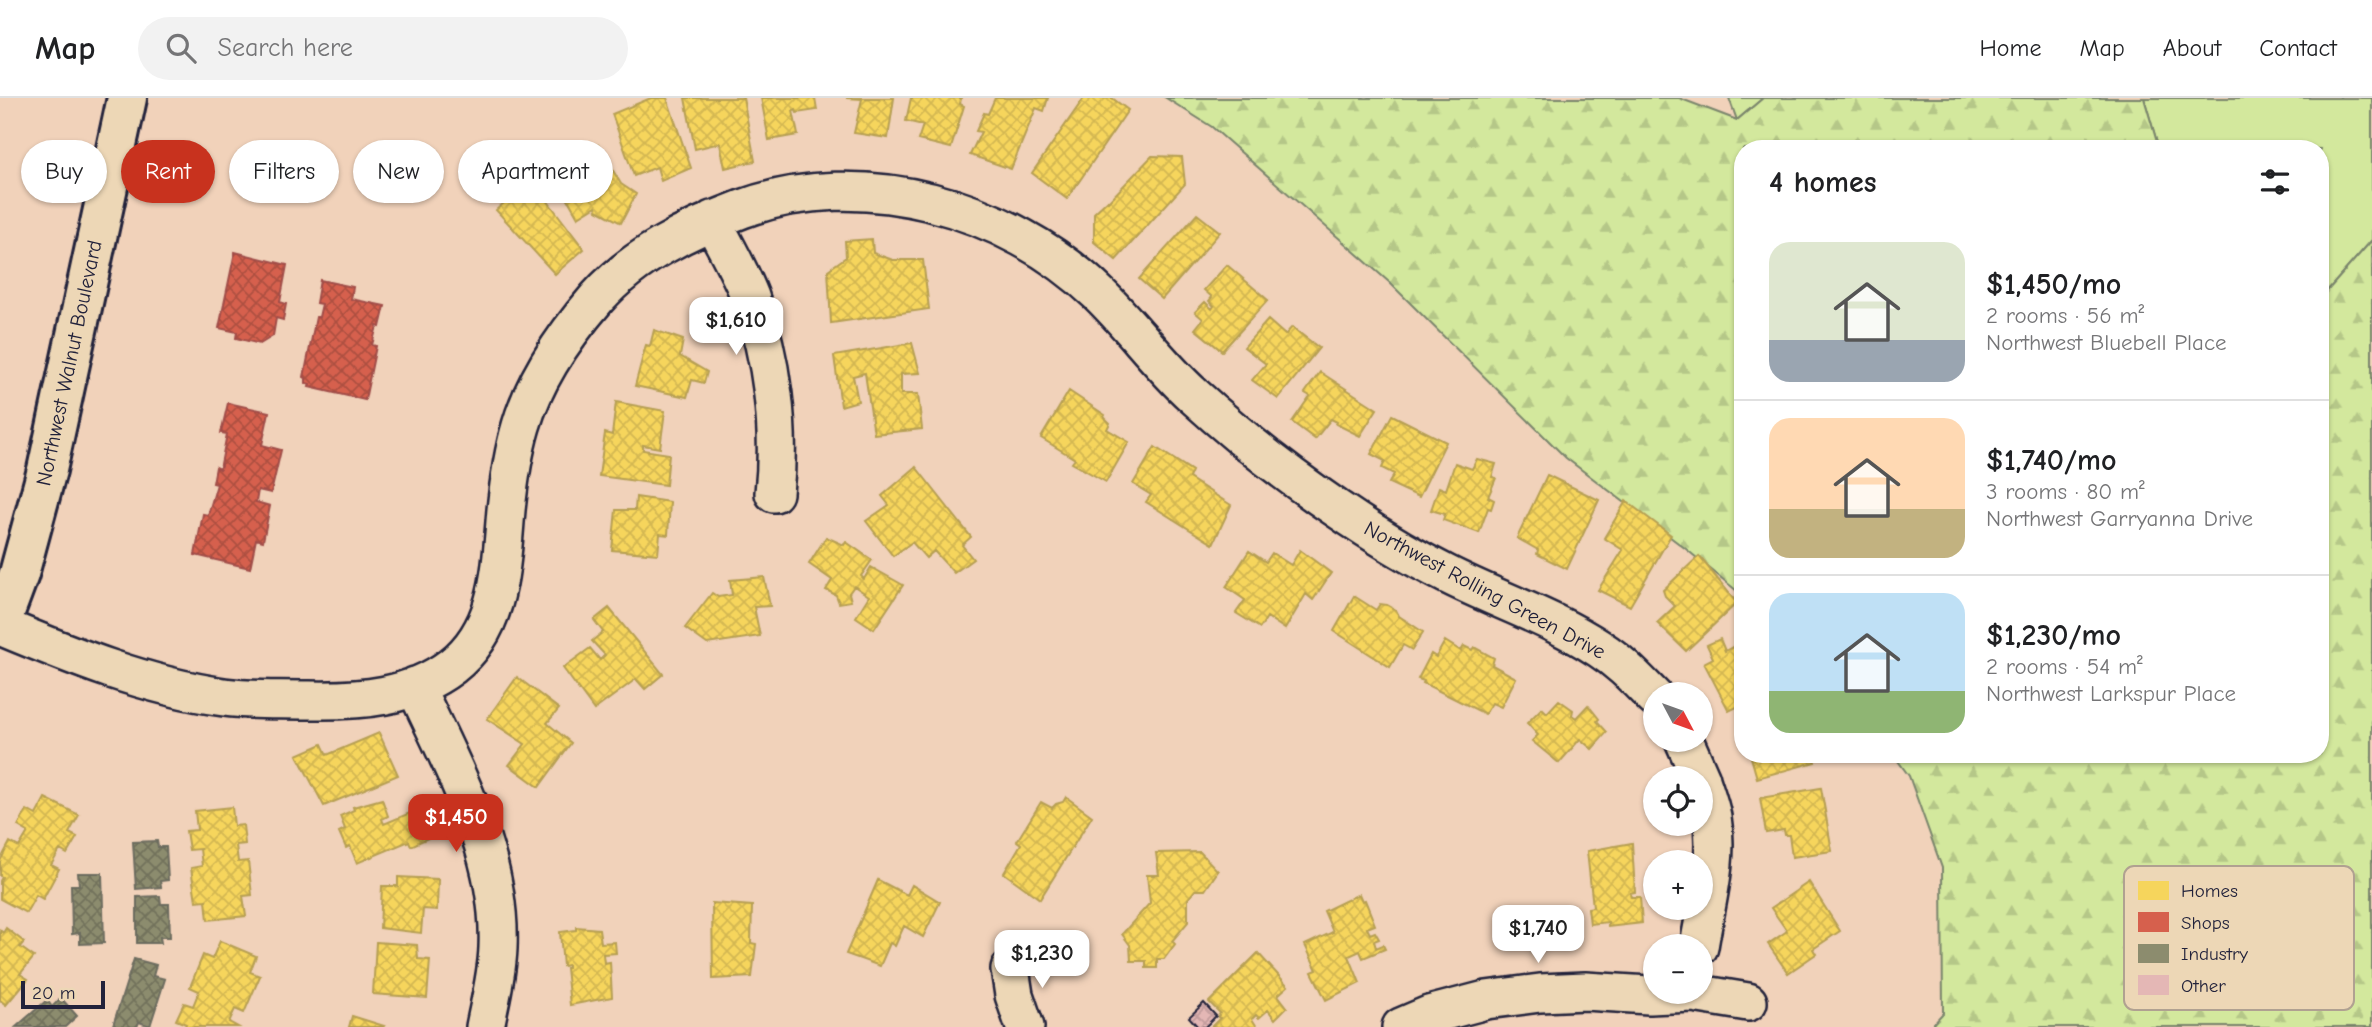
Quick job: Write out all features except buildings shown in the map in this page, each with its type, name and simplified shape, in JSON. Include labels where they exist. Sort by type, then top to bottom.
[{"type":"main road","name":"Northwest Walnut Boulevard","points":[[0,626],[19,574],[47,470],[127,98]]},
{"type":"street","name":"Northwest Rolling Green Drive","points":[[0,626],[81,660],[184,690],[230,698],[350,701],[376,698],[415,686],[448,670],[465,655],[485,628],[493,607],[501,575],[512,459],[532,393],[564,339],[601,294],[627,270],[656,249],[712,220],[761,202],[799,194],[872,192],[923,200],[959,210],[1028,242],[1072,271],[1098,293],[1189,392],[1248,442],[1334,507],[1390,543],[1446,574],[1564,629],[1600,649],[1643,686]]},
{"type":"street","points":[[712,220],[749,294],[760,325],[772,389],[776,470],[774,493]]},
{"type":"street","points":[[415,686],[477,822],[487,855],[497,915],[498,947],[485,1027]]},
{"type":"street","points":[[1702,934],[1712,885],[1713,834]]},
{"type":"street","points":[[1010,969],[1014,995],[1025,1027]]},
{"type":"street","points":[[1401,1027],[1430,1015],[1499,998],[1585,991],[1643,995]]},
{"type":"street","points":[[1713,996],[1748,1002]]},
{"type":"green space","points":[[1166,98],[1679,98],[1737,120],[1763,98],[2144,98],[2156,140],[1734,140],[1734,589],[1566,458],[1389,282],[1212,127]]},
{"type":"green space","points":[[1729,98],[1763,98],[1737,120]]},
{"type":"green space","points":[[2144,98],[2372,98],[2372,240],[2329,289],[2329,140],[2156,140]]},
{"type":"green space","points":[[2372,240],[2372,1027],[1930,1027],[1943,1013],[1942,868],[1909,776],[1900,763],[2329,763],[2329,289]]}]
